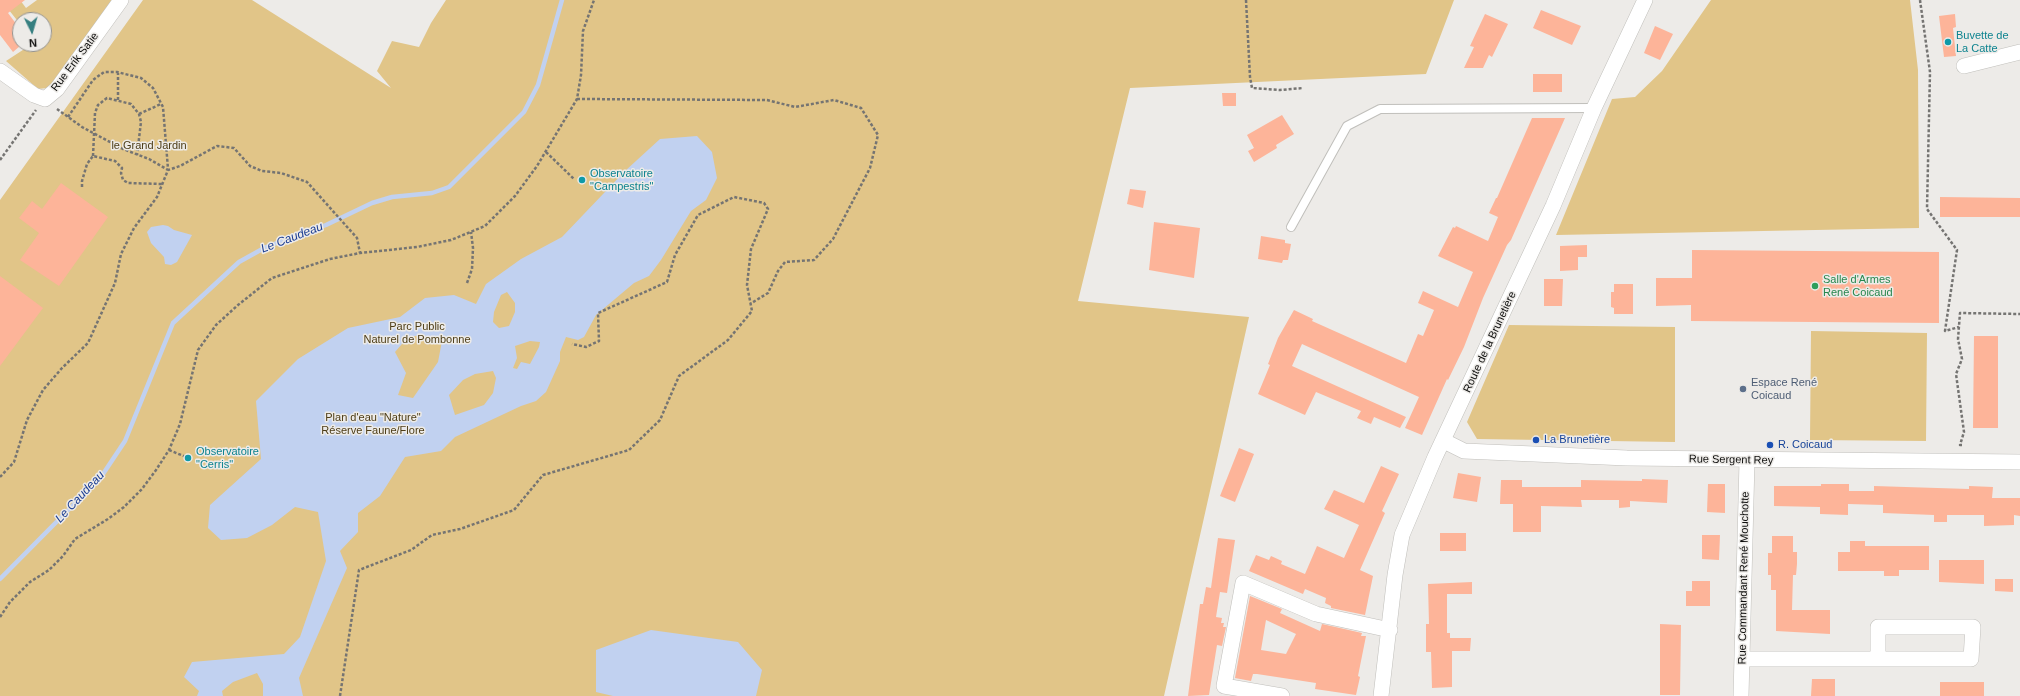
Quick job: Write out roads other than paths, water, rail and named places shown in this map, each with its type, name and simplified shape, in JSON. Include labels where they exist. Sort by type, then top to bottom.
[{"type":"street","name":"Rue Erik Satie","points":[[0,71],[34,95],[44,99],[57,90],[121,0]]},
{"type":"street","name":"Route de la Brunetière","points":[[1381,696],[1390,630],[1395,575],[1402,535],[1435,457],[1444,441],[1553,206],[1594,108],[1645,0]]},
{"type":"street","points":[[1964,66],[2020,52]]},
{"type":"street","name":"Rue Sergent Rey","points":[[1444,441],[1464,451],[1622,458],[1747,461],[2020,462]]},
{"type":"street","name":"Rue Commandant René Mouchotte","points":[[1741,696],[1747,461]]},
{"type":"street","points":[[1282,696],[1224,686],[1242,583],[1316,614],[1390,630]]},
{"type":"street","points":[[1743,659],[1878,659],[1971,659],[1972,627],[1878,627],[1878,659]]},
{"type":"lane","points":[[1291,227],[1346,126],[1380,109],[1594,108]]},
{"type":"water","points":[[697,136],[712,152],[717,178],[706,200],[691,211],[661,260],[649,276],[634,283],[596,315],[584,337],[578,340],[566,337],[560,352],[560,361],[546,392],[536,401],[521,406],[455,437],[441,451],[405,457],[380,496],[358,513],[358,532],[340,551],[347,568],[299,678],[303,696],[263,696],[263,684],[257,673],[233,682],[222,691],[223,696],[197,696],[199,691],[184,677],[192,662],[284,654],[300,637],[326,561],[318,512],[295,507],[272,525],[247,538],[221,540],[208,528],[210,505],[261,459],[256,401],[298,359],[348,328],[400,317],[425,298],[454,295],[476,304],[486,284],[521,259],[562,237],[625,171],[660,139]],"holes":[[[507,292],[515,303],[515,312],[509,326],[499,328],[493,322],[494,312],[501,295]],[[422,335],[442,341],[438,362],[413,398],[398,395],[406,373],[395,352],[408,337]],[[530,341],[540,342],[530,364],[521,362],[517,369],[513,368],[517,358],[515,346]],[[493,371],[496,378],[493,393],[484,405],[455,415],[449,395],[463,380],[475,374]]]},
{"type":"water","points":[[163,225],[192,235],[177,262],[171,265],[165,264],[164,257],[151,243],[147,232],[151,227]]},
{"type":"water","points":[[651,630],[738,642],[762,670],[756,696],[613,696],[596,692],[596,650]]},
{"type":"waterway","name":"Le Caudeau","points":[[0,579],[101,477],[125,441],[173,323],[239,262],[266,247],[326,225],[372,203],[392,197],[432,193],[449,187],[524,112],[538,85],[562,0]]},
{"type":"place","name":"Buvette de La Catte","points":[[1948,42]]},
{"type":"place","name":"Observatoire \"Campestris\"","points":[[582,180]]},
{"type":"place","name":"Salle d'Armes René Coicaud","points":[[1815,286]]},
{"type":"place","name":"Espace René Coicaud","points":[[1743,389]]},
{"type":"place","name":"La Brunetière","points":[[1536,440]]},
{"type":"place","name":"R. Coicaud","points":[[1770,445]]},
{"type":"place","name":"Observatoire \"Cerris\"","points":[[188,458]]},
{"type":"park label","name":"le Grand Jardin","points":[[149,146]]},
{"type":"park label","name":"Parc Public Naturel de Pombonne","points":[[417,333]]},
{"type":"park label","name":"Plan d'eau \"Nature\" Réserve Faune/Flore","points":[[373,424]]}]
